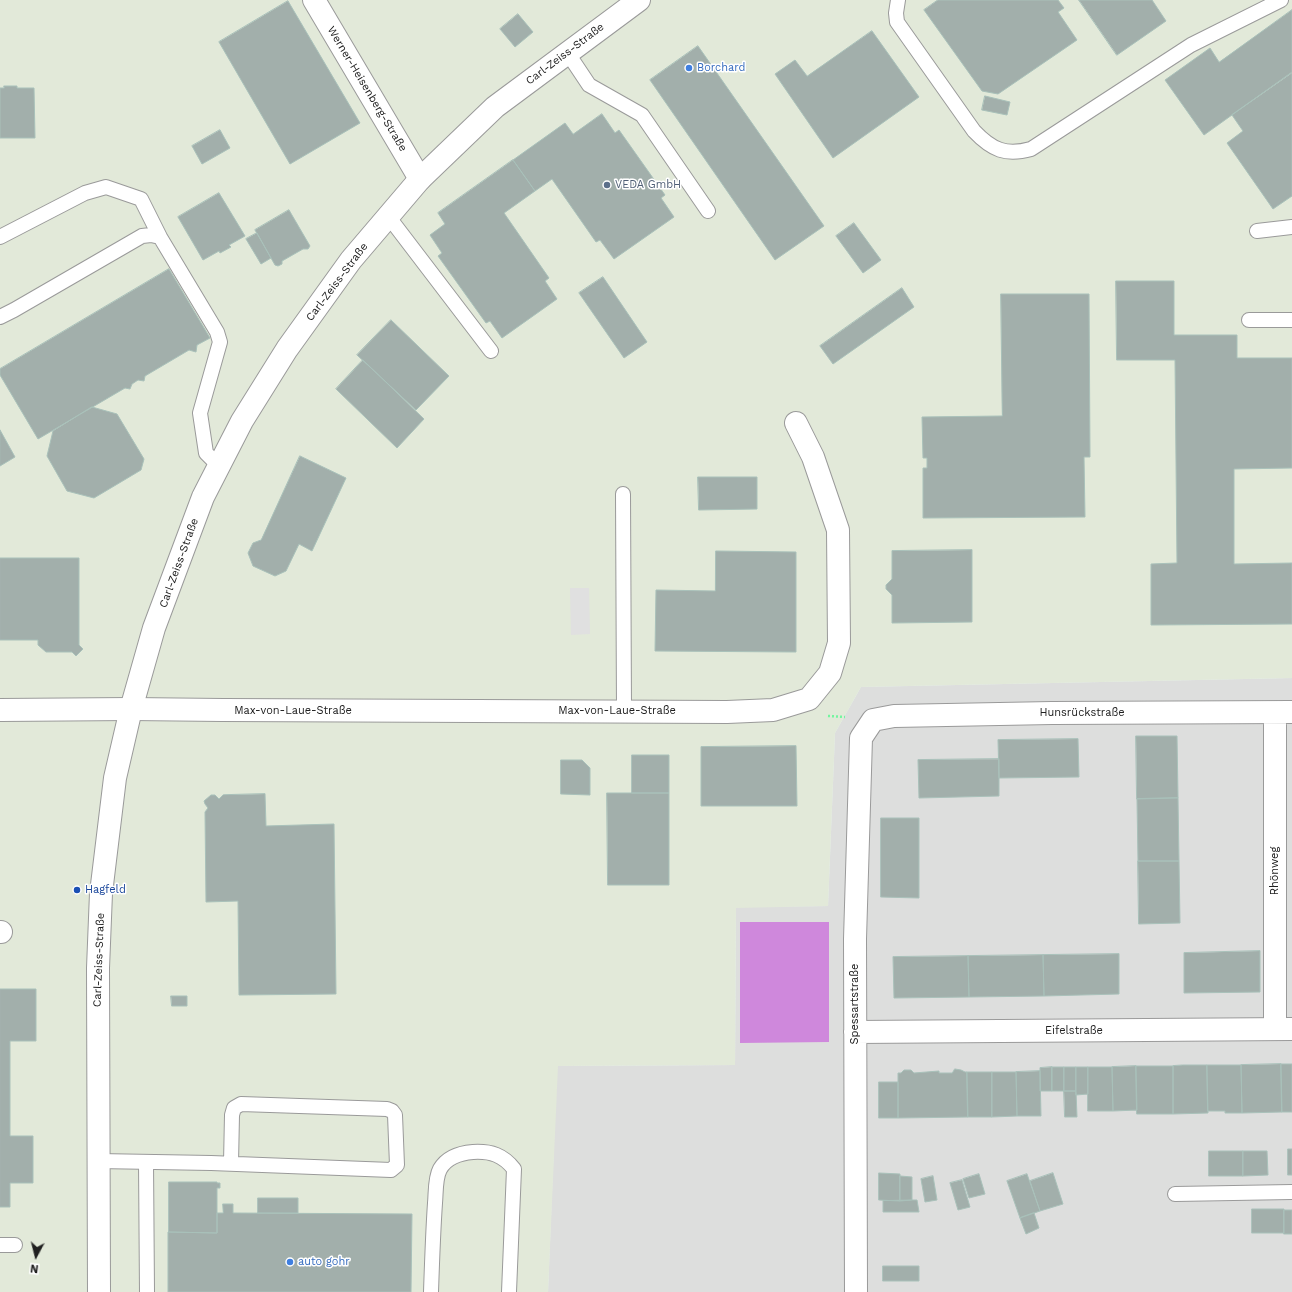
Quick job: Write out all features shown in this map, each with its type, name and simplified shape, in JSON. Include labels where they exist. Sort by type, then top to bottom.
[{"type":"street","name":"Werner-Heisenberg-Straße","points":[[314,0],[420,179]]},
{"type":"street","name":"Carl-Zeiss-Straße","points":[[99,1292],[98,990],[101,893],[115,778],[131,709],[154,628],[203,497],[242,421],[287,349],[352,260],[420,179],[495,107],[636,1]]},
{"type":"street","name":"Max-von-Laue-Straße","points":[[0,710],[131,709],[727,712],[773,710],[809,699],[830,673],[839,643],[838,530],[814,457],[796,423]]},
{"type":"street","name":"Hunsrückstraße","points":[[873,720],[894,716],[1052,713],[1283,713]]},
{"type":"street","name":"Rhönweg","points":[[1283,713],[1283,1029]]},
{"type":"street","name":"Spessartstraße","points":[[856,1292],[855,939],[861,738],[873,720]]},
{"type":"street","name":"Eifelstraße","points":[[855,1032],[1283,1029]]},
{"type":"lane","points":[[898,0],[896,13],[897,22],[974,131],[984,142],[995,148],[1019,152],[1031,149],[1191,45],[1281,0]]},
{"type":"lane","points":[[567,52],[589,85],[642,115],[708,211]]},
{"type":"lane","points":[[0,237],[85,193],[106,187],[140,199],[160,237],[217,332],[220,342],[200,413],[206,453],[219,466]]},
{"type":"lane","points":[[388,216],[491,351]]},
{"type":"lane","points":[[1257,231],[1292,227]]},
{"type":"lane","points":[[0,317],[142,236],[151,235],[160,237]]},
{"type":"lane","points":[[1249,320],[1292,320]]},
{"type":"lane","points":[[623,494],[624,711]]},
{"type":"lane","points":[[98,1161],[231,1163],[391,1170],[397,1165],[395,1115],[387,1108],[241,1104],[234,1108],[232,1115],[231,1163]]},
{"type":"lane","points":[[431,1292],[436,1186],[439,1170],[447,1160],[457,1154],[482,1152],[496,1154],[504,1158],[514,1168],[509,1292]]},
{"type":"lane","points":[[146,1162],[147,1292]]},
{"type":"lane","points":[[1175,1194],[1292,1192]]},
{"type":"lane","points":[[0,1245],[15,1245]]},
{"type":"shaded area","points":[[0,0],[1292,0],[1292,678],[861,687],[835,733],[828,906],[736,908],[735,1065],[558,1066],[548,1292],[0,1292]]},
{"type":"shaded area","points":[[570,588],[589,588],[590,634],[571,635]]},
{"type":"shaded area","points":[[1292,678],[1292,1292],[548,1292],[557,1066],[735,1065],[736,907],[828,906],[835,733],[861,687]]},
{"type":"shaded area","points":[[740,922],[829,922],[829,1042],[740,1043]]},
{"type":"building","points":[[938,0],[1058,0],[1064,8],[1058,12],[1077,40],[998,94],[982,91],[924,10]]},
{"type":"building","points":[[1079,0],[1152,0],[1166,21],[1117,55]]},
{"type":"building","points":[[288,1],[360,123],[290,164],[219,42]]},
{"type":"building","points":[[1292,10],[1292,72],[1204,135],[1165,80],[1210,48],[1219,62]]},
{"type":"building","points":[[518,14],[533,32],[515,47],[500,29]]},
{"type":"building","points":[[872,31],[919,97],[833,158],[775,74],[795,60],[807,76]]},
{"type":"building","points":[[698,46],[824,226],[775,260],[650,80]]},
{"type":"building","points":[[1292,73],[1292,196],[1273,209],[1227,143],[1243,131],[1232,115]]},
{"type":"building","points":[[4,86],[34,88],[35,138],[0,138],[0,88],[4,88]]},
{"type":"building","points":[[985,96],[1010,102],[1007,115],[982,110]]},
{"type":"building","name":"VEDA GmbH","points":[[602,114],[615,133],[619,130],[665,195],[661,198],[674,217],[614,259],[600,240],[596,242],[552,179],[535,191],[513,160],[565,123],[573,134]]},
{"type":"building","points":[[220,130],[230,148],[202,164],[192,146]]},
{"type":"building","points":[[513,160],[535,191],[504,213],[549,278],[545,281],[557,299],[502,338],[490,321],[486,323],[438,256],[442,253],[430,235],[445,224],[438,213]]},
{"type":"building","points":[[219,193],[245,236],[229,245],[231,247],[220,253],[219,251],[203,260],[178,217]]},
{"type":"building","points":[[289,210],[310,246],[308,249],[303,249],[282,261],[282,264],[278,266],[275,265],[255,230]]},
{"type":"building","points":[[854,223],[881,260],[863,273],[836,236]]},
{"type":"building","points":[[257,233],[271,258],[261,264],[246,239]]},
{"type":"building","points":[[169,269],[210,338],[197,345],[196,352],[189,350],[145,376],[144,381],[138,380],[132,384],[130,389],[125,388],[38,439],[0,375],[0,369]]},
{"type":"building","points":[[603,277],[647,342],[624,358],[579,293]]},
{"type":"building","points":[[1116,281],[1174,281],[1174,335],[1237,335],[1237,358],[1292,358],[1292,468],[1234,469],[1234,564],[1292,563],[1292,624],[1151,625],[1151,564],[1177,563],[1175,360],[1117,360]]},
{"type":"building","points":[[902,288],[914,307],[833,364],[820,346]]},
{"type":"building","points":[[1001,294],[1089,294],[1090,457],[1084,457],[1085,517],[923,518],[923,468],[927,468],[927,458],[923,458],[922,417],[1002,416]]},
{"type":"building","points":[[391,320],[449,376],[416,410],[357,355]]},
{"type":"building","points":[[363,360],[424,419],[397,448],[336,389]]},
{"type":"building","points":[[92,407],[117,414],[144,459],[141,470],[94,498],[67,491],[47,456],[53,431]]},
{"type":"building","points":[[0,430],[15,457],[0,466]]},
{"type":"building","points":[[300,456],[346,478],[312,551],[299,544],[286,571],[275,576],[253,566],[248,553],[253,543],[261,540]]},
{"type":"building","points":[[698,477],[757,477],[757,509],[699,510]]},
{"type":"building","points":[[972,550],[972,622],[892,623],[892,595],[886,589],[886,585],[892,579],[892,551]]},
{"type":"building","points":[[716,551],[796,552],[796,652],[655,651],[656,590],[715,591]]},
{"type":"building","points":[[0,558],[79,558],[79,645],[83,649],[76,656],[72,652],[46,652],[38,645],[38,640],[0,640]]},
{"type":"building","points":[[1136,736],[1177,736],[1178,798],[1137,799]]},
{"type":"building","points":[[1078,739],[1079,777],[999,778],[998,740]]},
{"type":"building","points":[[796,746],[797,806],[701,806],[701,747]]},
{"type":"building","points":[[632,755],[669,755],[669,793],[632,793]]},
{"type":"building","points":[[999,759],[999,796],[919,798],[918,760]]},
{"type":"building","points":[[561,760],[582,760],[590,768],[590,795],[561,794]]},
{"type":"building","points":[[607,793],[669,793],[669,885],[608,885]]},
{"type":"building","points":[[265,794],[266,826],[334,824],[336,994],[239,995],[238,901],[206,902],[205,812],[208,808],[204,801],[211,795],[215,795],[219,799],[223,795]]},
{"type":"building","points":[[1178,798],[1179,861],[1138,861],[1137,799]]},
{"type":"building","points":[[881,818],[919,818],[919,898],[881,897]]},
{"type":"building","points":[[1138,861],[1179,861],[1180,923],[1139,924]]},
{"type":"building","points":[[1260,951],[1260,992],[1184,993],[1184,953]]},
{"type":"building","points":[[1119,954],[1119,994],[1044,996],[1043,955]]},
{"type":"building","points":[[1043,955],[1044,996],[969,997],[968,956]]},
{"type":"building","points":[[968,956],[969,997],[894,998],[893,957]]},
{"type":"building","points":[[0,989],[36,989],[36,1041],[10,1041],[10,1136],[33,1136],[33,1183],[10,1183],[10,1207],[0,1207]]},
{"type":"building","points":[[171,996],[187,996],[187,1006],[172,1006]]},
{"type":"building","points":[[1281,1064],[1292,1064],[1292,1112],[1282,1112]]},
{"type":"building","points":[[1281,1064],[1282,1112],[1242,1113],[1241,1065]]},
{"type":"building","points":[[1207,1065],[1208,1113],[1173,1114],[1173,1066]]},
{"type":"building","points":[[1207,1065],[1241,1065],[1242,1113],[1208,1111]]},
{"type":"building","points":[[1136,1066],[1137,1110],[1113,1111],[1112,1067]]},
{"type":"building","points":[[1136,1066],[1173,1066],[1173,1114],[1137,1114]]},
{"type":"building","points":[[1052,1067],[1064,1067],[1064,1091],[1052,1091]]},
{"type":"building","points":[[1052,1067],[1052,1091],[1040,1091],[1040,1068]]},
{"type":"building","points":[[1064,1067],[1076,1067],[1076,1091],[1064,1091]]},
{"type":"building","points":[[1076,1067],[1088,1067],[1088,1094],[1076,1095]]},
{"type":"building","points":[[1088,1067],[1112,1067],[1113,1111],[1088,1111]]},
{"type":"building","points":[[955,1069],[967,1072],[968,1117],[898,1118],[898,1073],[901,1073],[904,1070],[911,1070],[914,1073],[939,1071],[939,1073],[952,1073]]},
{"type":"building","points":[[1040,1071],[1041,1116],[1017,1116],[1016,1072]]},
{"type":"building","points":[[967,1072],[992,1072],[992,1117],[968,1117]]},
{"type":"building","points":[[992,1072],[1016,1072],[1017,1116],[992,1117]]},
{"type":"building","points":[[879,1082],[898,1082],[898,1118],[879,1118]]},
{"type":"building","points":[[1064,1091],[1076,1091],[1077,1117],[1065,1117]]},
{"type":"building","points":[[1288,1149],[1292,1149],[1292,1175],[1288,1175]]},
{"type":"building","points":[[1209,1151],[1243,1151],[1243,1176],[1209,1176]]},
{"type":"building","points":[[1243,1151],[1267,1151],[1268,1175],[1243,1176]]},
{"type":"building","points":[[879,1173],[900,1174],[900,1201],[879,1200]]},
{"type":"building","points":[[1053,1173],[1063,1204],[1040,1211],[1030,1181]]},
{"type":"building","points":[[979,1174],[985,1194],[969,1198],[963,1179]]},
{"type":"building","points":[[1027,1174],[1040,1211],[1020,1218],[1007,1181]]},
{"type":"building","points":[[900,1176],[912,1177],[912,1200],[900,1201]]},
{"type":"building","points":[[933,1176],[937,1200],[925,1202],[921,1179]]},
{"type":"building","points":[[962,1180],[970,1207],[958,1210],[950,1183]]},
{"type":"building","points":[[169,1182],[220,1183],[220,1188],[217,1188],[217,1233],[169,1232]]},
{"type":"building","points":[[258,1198],[298,1198],[298,1213],[258,1213]]},
{"type":"building","points":[[917,1200],[919,1212],[883,1212],[883,1201]]},
{"type":"building","name":"auto gohr","points":[[223,1204],[233,1204],[233,1213],[412,1214],[411,1292],[168,1292],[168,1232],[217,1233],[217,1213],[223,1213]]},
{"type":"building","points":[[1252,1209],[1284,1209],[1284,1233],[1252,1233]]},
{"type":"building","points":[[1284,1210],[1292,1210],[1292,1234],[1284,1234]]},
{"type":"building","points":[[1034,1213],[1039,1228],[1026,1234],[1020,1218]]},
{"type":"building","points":[[883,1266],[919,1266],[919,1281],[883,1281]]},
{"type":"place","name":"Borchard","points":[[689,68]]},
{"type":"place","name":"VEDA GmbH","points":[[607,185]]},
{"type":"place","name":"Hagfeld","points":[[77,890]]},
{"type":"place","name":"auto gohr","points":[[290,1262]]}]
